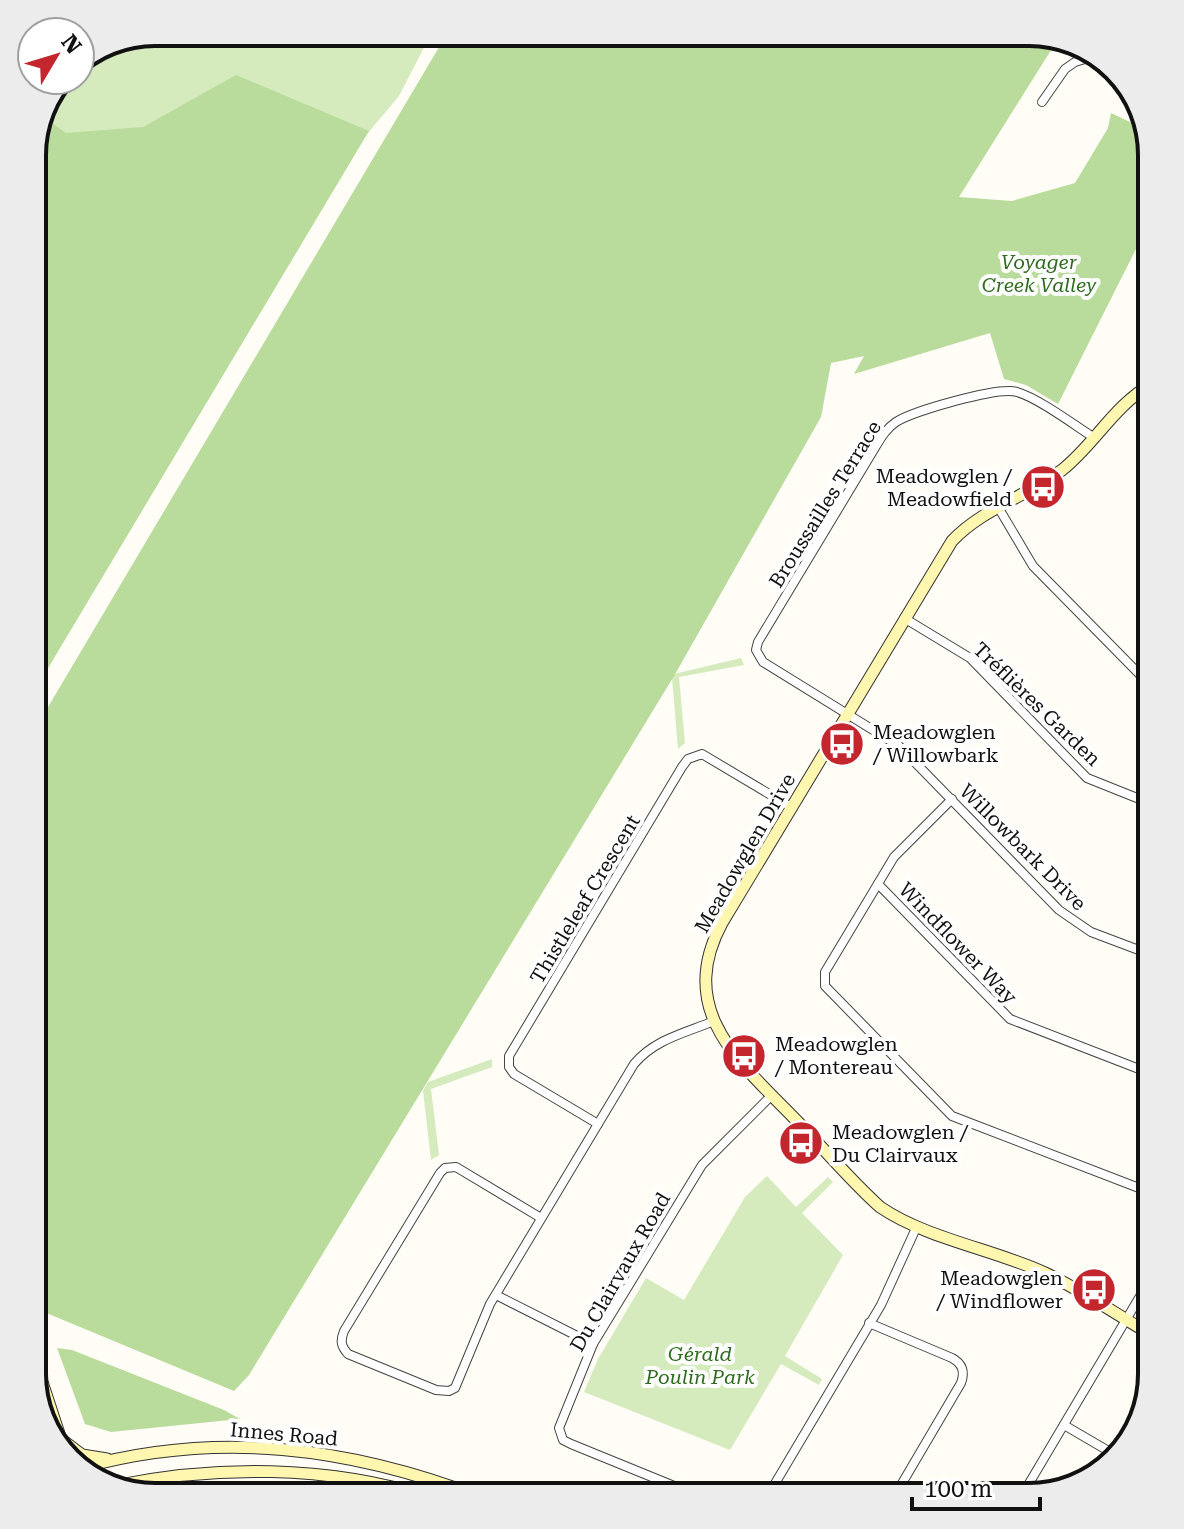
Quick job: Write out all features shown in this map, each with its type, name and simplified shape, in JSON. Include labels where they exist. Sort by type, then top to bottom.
[{"type":"street","points":[[1042,102],[1065,69],[1081,60]]},
{"type":"street","name":"Broussailles Terrace","points":[[847,713],[763,662],[756,650],[887,429],[911,415],[985,393],[1006,390],[1020,393],[1093,437]]},
{"type":"street","name":"Meadowglen Drive","points":[[1138,393],[1060,471],[971,524],[952,541],[722,923],[713,943],[707,971],[707,991],[714,1021],[727,1047],[880,1207],[917,1226],[1047,1274],[1138,1327]]},
{"type":"street","points":[[998,507],[1029,561],[1138,673]]},
{"type":"street","name":"Tréflières Garden","points":[[904,618],[970,658],[1087,778],[1138,798]]},
{"type":"street","name":"Willowbark Drive","points":[[847,713],[899,746],[1059,910],[1091,932],[1138,950]]},
{"type":"street","name":"Thistleleaf Crescent","points":[[598,1124],[514,1074],[509,1067],[509,1056],[674,780],[688,759],[702,754],[791,807]]},
{"type":"street","points":[[952,799],[902,848],[823,980],[829,991],[952,1116],[1138,1188]]},
{"type":"street","name":"Windflower Way","points":[[878,884],[1010,1019],[1138,1069]]},
{"type":"street","points":[[541,1218],[456,1167],[445,1168],[344,1331],[342,1344],[348,1354],[436,1390],[449,1391],[458,1383],[496,1295],[634,1064],[649,1048],[714,1021]]},
{"type":"street","name":"Du Clairvaux Road","points":[[667,1483],[563,1440],[561,1421],[593,1344],[702,1165],[772,1095]]},
{"type":"street","points":[[775,1483],[869,1323],[917,1226]]},
{"type":"street","points":[[496,1295],[593,1344]]},
{"type":"street","points":[[1029,1483],[1138,1300]]},
{"type":"street","points":[[869,1323],[952,1358],[963,1370],[961,1383],[902,1483]]},
{"type":"street","points":[[1064,1425],[1107,1450]]},
{"type":"street","name":"Innes Road","points":[[95,1464],[180,1449],[246,1445],[314,1451],[389,1466],[439,1483]]},
{"type":"street","points":[[82,1455],[112,1460]]},
{"type":"street","name":"Innes Road","points":[[140,1482],[197,1473],[241,1472],[322,1476],[368,1483]]},
{"type":"green space","points":[[425,46],[399,96],[357,146],[48,135],[57,107],[64,96],[96,96],[96,64],[120,52],[141,47]]},
{"type":"green space","name":"Voyager Creek Valley","points":[[440,46],[1036,46],[1052,49],[959,197],[1012,201],[1075,183],[1108,128],[1111,113],[1133,123],[1138,155],[1138,245],[1058,404],[1026,385],[1004,379],[990,333],[854,374],[864,356],[831,363],[821,417],[674,676],[249,1375],[234,1391],[46,1313],[46,710]]},
{"type":"green space","points":[[236,75],[369,131],[46,672],[46,148],[51,123],[66,133],[143,127]]},
{"type":"green space","points":[[741,658],[744,665],[679,677],[685,743],[678,749],[674,674]]},
{"type":"green space","points":[[492,1059],[492,1067],[431,1089],[439,1155],[431,1160],[423,1091],[428,1082]]},
{"type":"green space","name":"Gérald Poulin Park","points":[[767,1176],[796,1207],[828,1177],[833,1182],[802,1213],[843,1255],[785,1356],[822,1379],[819,1385],[781,1364],[730,1450],[584,1392],[598,1359],[646,1278],[684,1300],[745,1197]]},
{"type":"green space","points":[[57,1348],[72,1350],[240,1419],[111,1432],[85,1424]]},
{"type":"place","name":"Meadowglen / Meadowfield","points":[[1043,487]]},
{"type":"place","name":"Meadowglen / Willowbark","points":[[842,744]]},
{"type":"place","name":"Meadowglen / Montereau","points":[[744,1056]]},
{"type":"place","name":"Meadowglen / Du Clairvaux","points":[[801,1143]]},
{"type":"place","name":"Meadowglen / Windflower","points":[[1094,1290]]}]
